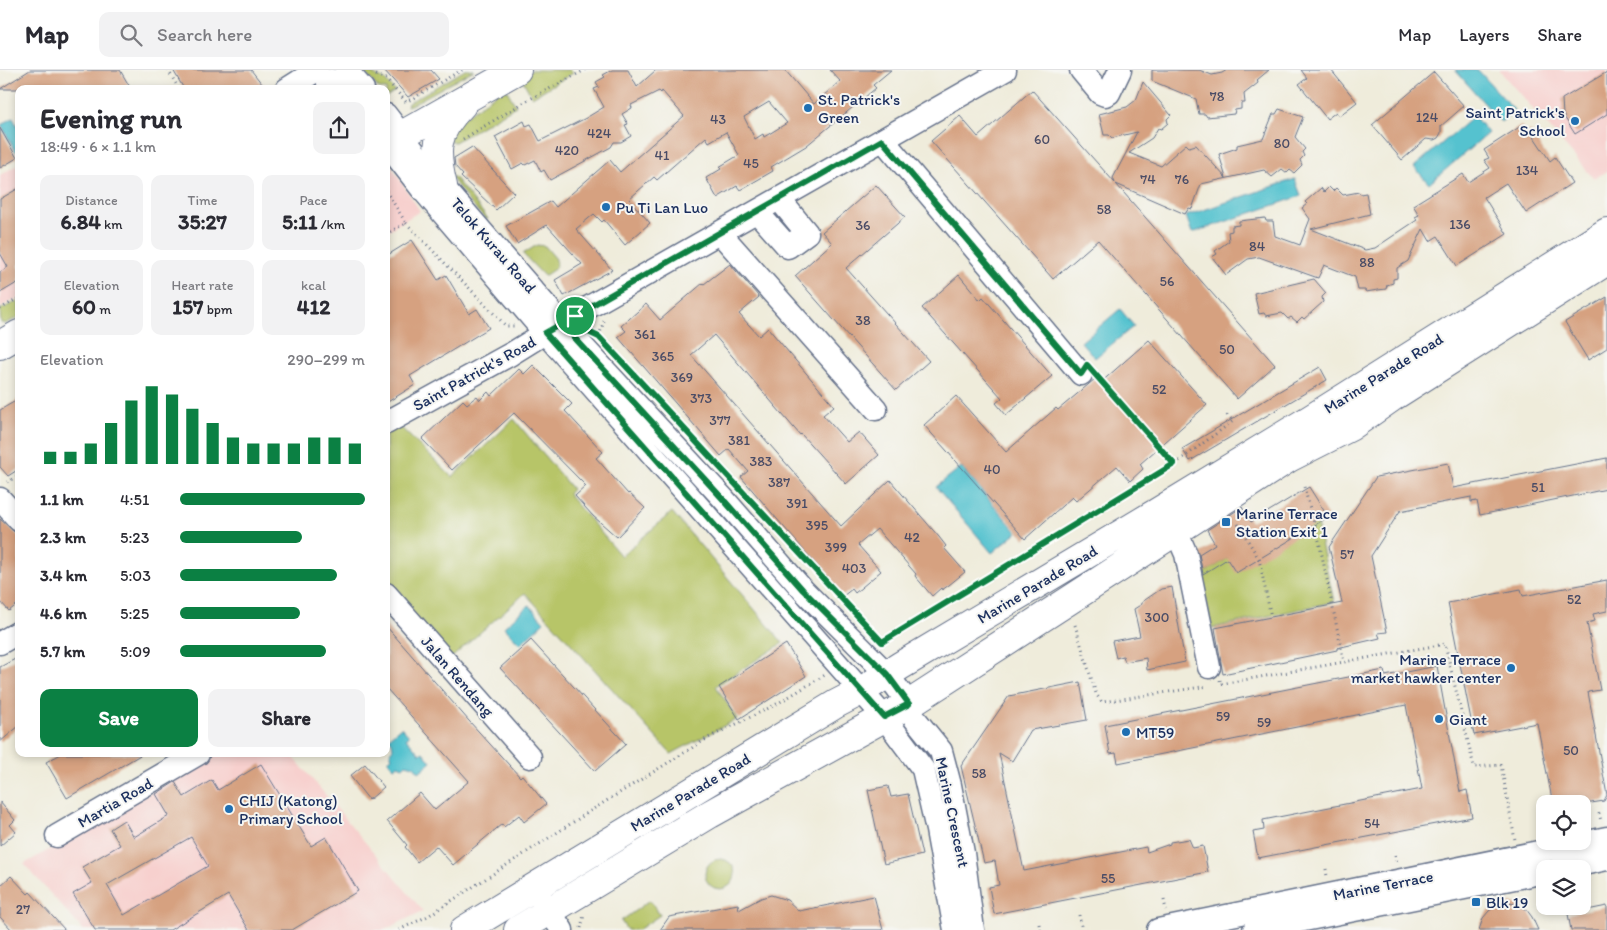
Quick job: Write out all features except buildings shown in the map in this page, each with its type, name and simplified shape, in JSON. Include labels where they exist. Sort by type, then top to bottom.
[{"type":"main road","points":[[390,133],[488,70]]},
{"type":"main road","points":[[390,133],[474,94],[517,70]]},
{"type":"main road","points":[[443,186],[437,158],[444,126],[474,94]]},
{"type":"main road","name":"Marine Parade Road","points":[[464,930],[1312,418],[1607,232]]},
{"type":"main road","name":"Marine Parade Road","points":[[518,930],[556,920],[710,814],[909,704],[1289,458],[1350,427],[1410,385],[1605,264]]},
{"type":"main road","points":[[0,344],[15,336]]},
{"type":"main road","points":[[0,365],[15,356]]},
{"type":"street","name":"Saint Patrick's Road","points":[[390,421],[1005,70]]},
{"type":"street","points":[[1081,70],[1100,93],[1105,95],[1109,93],[1120,70]]},
{"type":"street","points":[[303,85],[330,78],[368,81]]},
{"type":"street","name":"Telok Kurau Road","points":[[390,133],[443,186],[560,324],[840,667],[884,717]]},
{"type":"street","name":"Telok Kurau Road","points":[[390,133],[422,189],[560,324],[722,498],[803,590],[887,674],[909,704]]},
{"type":"street","points":[[882,140],[1081,374]]},
{"type":"street","points":[[757,212],[788,247],[807,233],[779,199]]},
{"type":"street","points":[[720,233],[876,409]]},
{"type":"street","points":[[0,498],[15,515]]},
{"type":"street","points":[[1176,531],[1186,554],[1213,676]]},
{"type":"street","name":"Jalan Rendang","points":[[390,599],[530,757]]},
{"type":"street","points":[[0,643],[15,634]]},
{"type":"street","name":"Marine Crescent","points":[[909,704],[915,719],[941,751],[963,853],[973,930]]},
{"type":"street","name":"Marine Crescent","points":[[884,717],[923,769],[937,830],[955,930]]},
{"type":"street","name":"Martia Road","points":[[57,836],[193,757]]},
{"type":"street","name":"Marine Terrace","points":[[1158,930],[1607,838]]},
{"type":"street","points":[[1591,862],[1607,859]]},
{"type":"street","name":"Marine Terrace","points":[[1254,930],[1536,874]]},
{"type":"street","points":[[534,888],[556,920]]},
{"type":"path","points":[[168,70],[177,85]]},
{"type":"path","points":[[368,81],[386,79],[406,102],[462,70]]},
{"type":"path","points":[[458,142],[528,100],[585,70]]},
{"type":"path","points":[[390,197],[406,223],[390,232]]},
{"type":"path","points":[[0,309],[15,300]]},
{"type":"path","points":[[560,324],[582,329],[599,337]]},
{"type":"path","points":[[1081,374],[1087,365],[1174,464]]},
{"type":"path","points":[[881,645],[882,642],[1174,464],[1233,422],[1224,412]]},
{"type":"path","points":[[0,486],[15,477]]},
{"type":"path","points":[[1304,487],[1319,541],[1344,662]]},
{"type":"path","points":[[1238,524],[1259,559],[1271,617]]},
{"type":"path","points":[[781,533],[855,613]]},
{"type":"path","points":[[1075,625],[1096,694],[1102,702],[1213,676],[1221,684],[1445,644],[1474,767],[1501,765],[1516,848]]},
{"type":"path","points":[[399,930],[428,916],[595,808],[708,738],[775,705],[814,680],[840,667]]},
{"type":"path","points":[[1079,915],[1082,930]]},
{"type":"path","points":[[1039,924],[1040,930]]},
{"type":"shaded area","name":"Saint Patrick's School","points":[[1499,70],[1607,70],[1607,171],[1594,179]]},
{"type":"shaded area","points":[[390,164],[420,211],[390,230]]},
{"type":"shaded area","points":[[15,166],[15,299],[0,308],[0,175]]},
{"type":"shaded area","name":"CHIJ (Katong) Primary School","points":[[213,757],[294,757],[423,911],[384,930],[83,930],[24,864]]},
{"type":"green space","points":[[362,70],[368,70],[385,80],[390,85],[375,85]]},
{"type":"green space","points":[[465,70],[474,70],[407,106],[408,103]]},
{"type":"green space","points":[[532,70],[571,70],[573,73],[532,97],[521,77]]},
{"type":"green space","points":[[390,86],[395,91],[390,94]]},
{"type":"green space","points":[[505,87],[516,106],[455,142],[445,141],[451,127]]},
{"type":"green space","points":[[451,177],[454,177],[488,219],[485,219],[469,202]]},
{"type":"green space","points":[[537,245],[545,246],[556,259],[556,268],[544,276],[523,254]]},
{"type":"green space","points":[[15,302],[15,319],[5,324],[1,323],[0,310]]},
{"type":"green space","points":[[392,419],[452,477],[514,419],[572,489],[568,494],[621,556],[672,512],[783,643],[716,686],[737,719],[671,754],[525,593],[448,661],[390,595],[390,420]]},
{"type":"green space","points":[[1317,524],[1334,602],[1212,628],[1201,575],[1227,559]]},
{"type":"green space","points":[[720,859],[726,860],[734,868],[734,880],[726,888],[720,889],[714,888],[706,880],[705,874],[706,868],[714,860]]},
{"type":"green space","points":[[650,900],[660,915],[638,930],[627,930],[621,921]]},
{"type":"water","points":[[1455,70],[1478,70],[1514,110],[1501,122]]},
{"type":"water","points":[[1474,116],[1488,133],[1429,184],[1414,167]]},
{"type":"water","points":[[13,118],[15,122],[15,150],[1,125]]},
{"type":"water","points":[[1295,179],[1301,196],[1192,233],[1186,216]]},
{"type":"water","points":[[1120,309],[1134,326],[1095,358],[1081,342]]},
{"type":"water","points":[[961,467],[1017,532],[992,553],[936,487]]},
{"type":"water","points":[[529,605],[544,622],[520,644],[504,627]]},
{"type":"water","points":[[401,727],[409,736],[406,738],[420,754],[423,752],[431,762],[419,772],[414,766],[406,764],[403,767],[398,765],[394,768],[388,760],[392,757],[390,752],[393,748],[390,736]]},
{"type":"place","name":"St. Patrick's Green","points":[[808,108]]},
{"type":"place","name":"Saint Patrick's School","points":[[1575,121]]},
{"type":"place","name":"Pu Ti Lan Luo","points":[[606,207]]},
{"type":"place","name":"Marine Terrace Station Exit 1","points":[[1226,522]]},
{"type":"place","name":"Marine Terrace market hawker center","points":[[1511,668]]},
{"type":"place","name":"Giant","points":[[1439,719]]},
{"type":"place","name":"MT59","points":[[1126,732]]},
{"type":"place","name":"CHIJ (Katong) Primary School","points":[[229,809]]},
{"type":"place","name":"Blk 19","points":[[1476,902]]},
{"type":"route","points":[[575,316],[561,323],[545,333],[884,717],[909,704],[887,674],[803,590],[722,498],[561,323],[882,140],[1081,374],[1087,365],[1174,464],[882,642],[599,337],[582,329],[575,316]]}]
